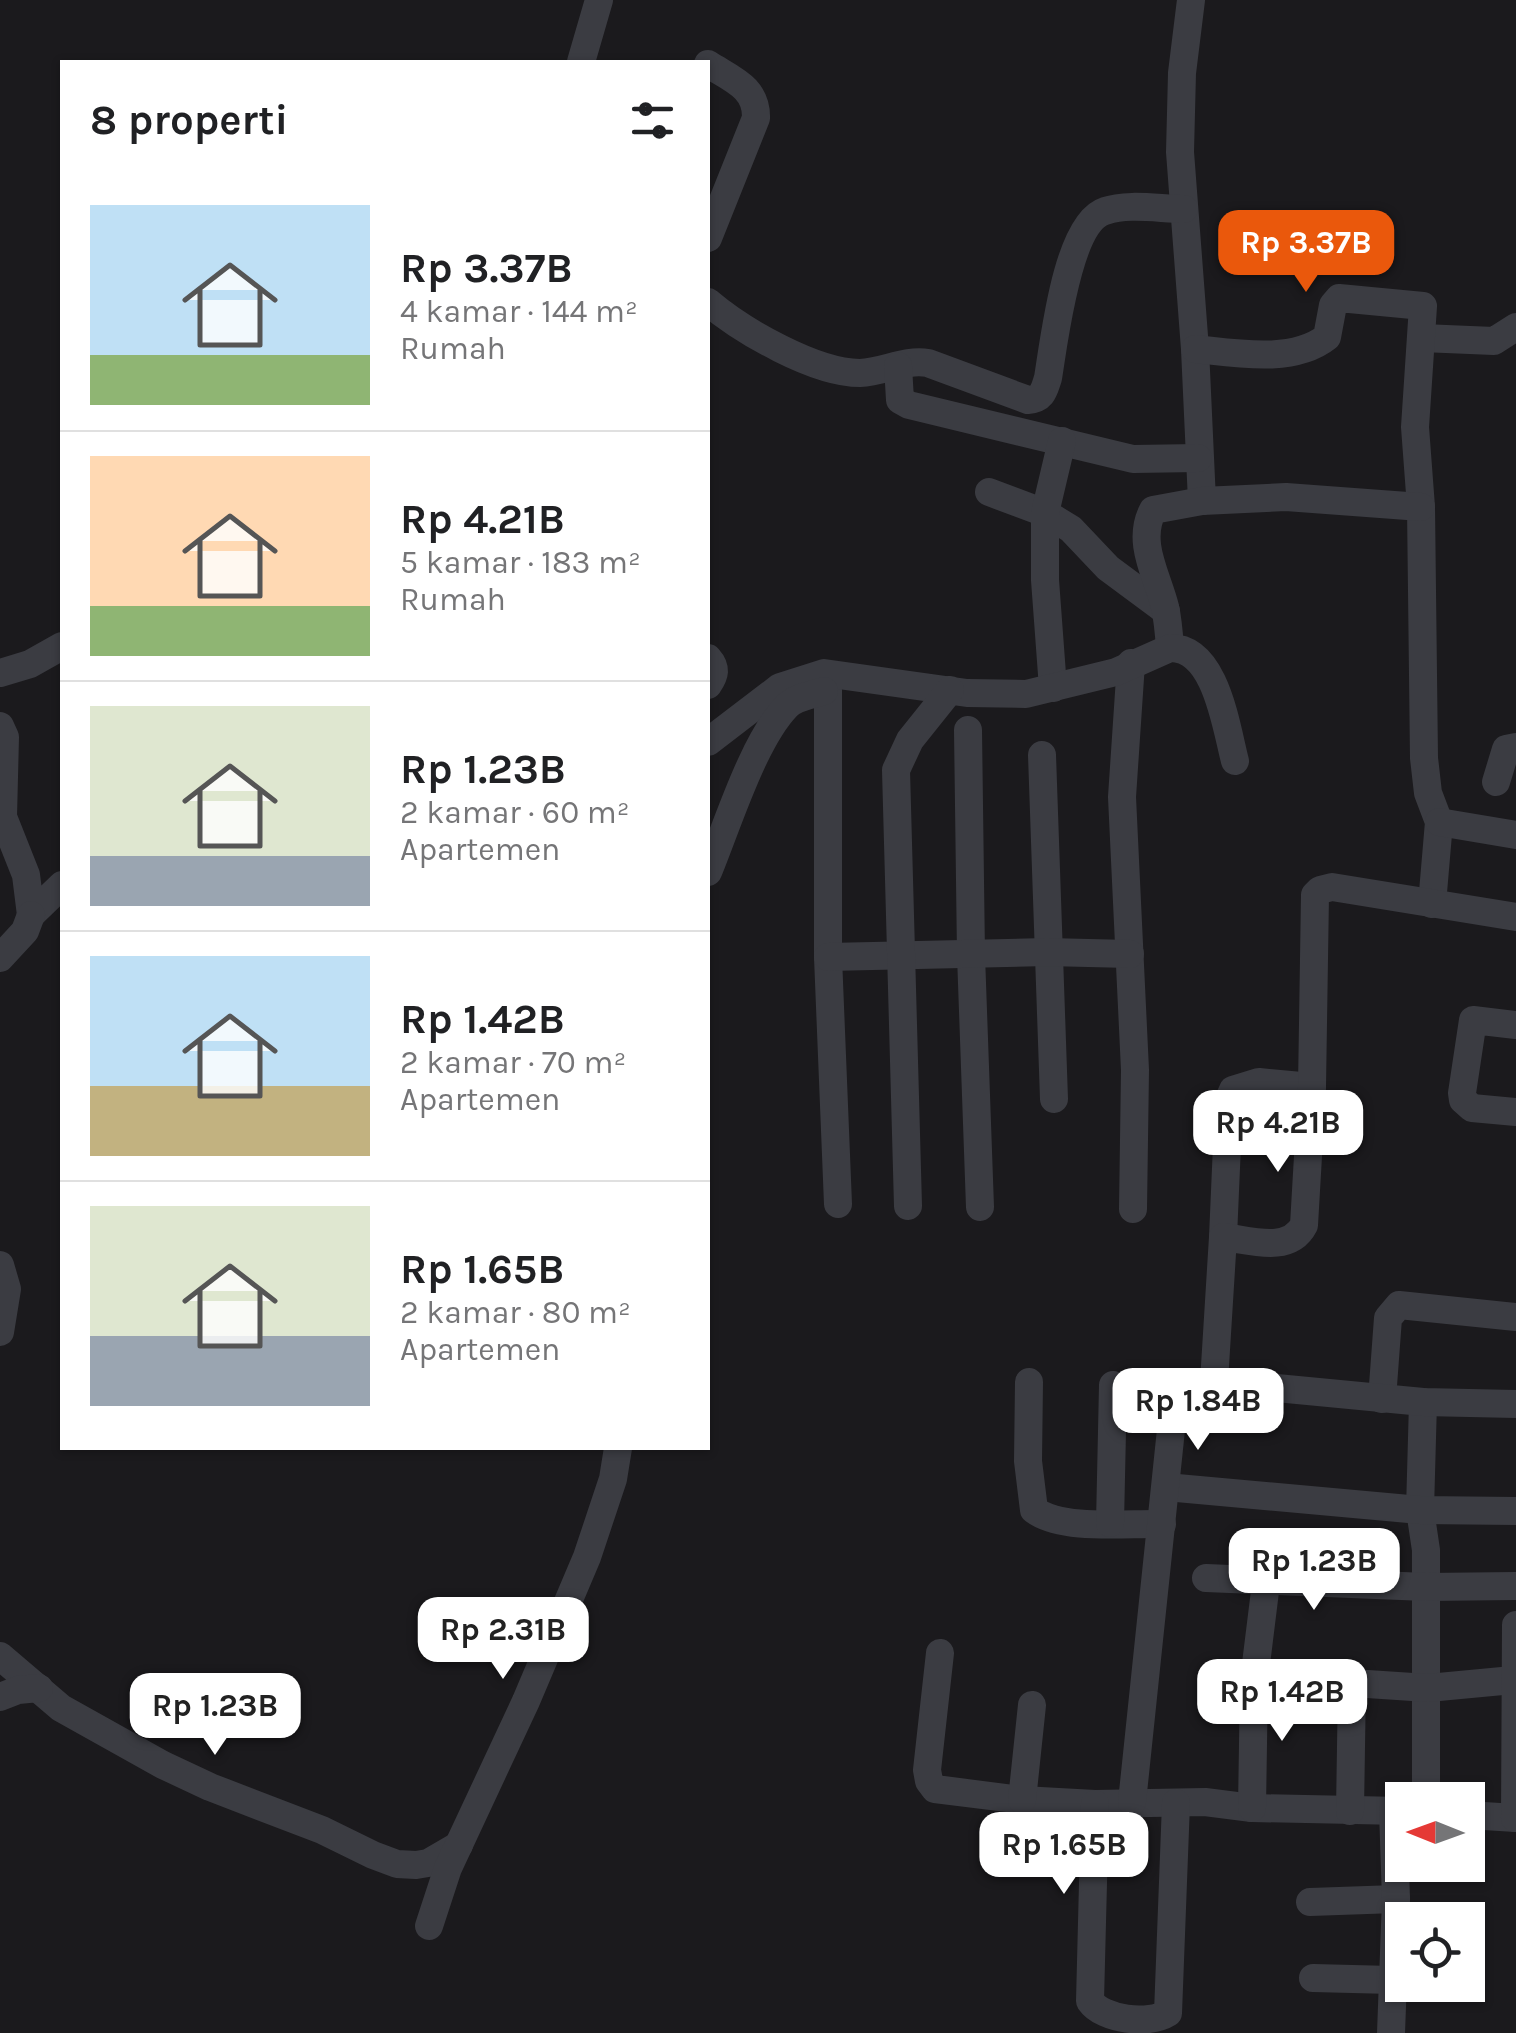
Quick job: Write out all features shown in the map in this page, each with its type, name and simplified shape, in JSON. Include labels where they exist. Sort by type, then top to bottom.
[{"type":"street","points":[[582,60],[600,0]]},
{"type":"street","points":[[1191,0],[1180,112],[1202,501]]},
{"type":"street","points":[[710,66],[755,98],[756,118],[710,233]]},
{"type":"street","points":[[710,303],[774,344],[816,363],[848,372],[884,372],[910,361],[928,363],[1028,400],[1040,397],[1048,378],[1069,264],[1092,217],[1106,210],[1184,209]]},
{"type":"street","points":[[1196,349],[1244,354],[1312,348],[1327,337],[1333,305],[1339,298],[1421,304],[1424,309],[1415,427],[1421,507],[1424,758],[1428,793],[1439,822],[1432,904]]},
{"type":"street","points":[[1422,338],[1494,340],[1516,326]]},
{"type":"street","points":[[898,366],[898,393],[900,400],[909,405],[1133,460],[1198,458]]},
{"type":"street","points":[[1053,688],[1044,580],[1046,513],[1062,441]]},
{"type":"street","points":[[990,492],[1046,513],[1071,530],[1108,568],[1166,611]]},
{"type":"street","points":[[1170,648],[1166,611],[1146,545],[1147,523],[1154,510],[1202,501],[1286,497],[1421,507]]},
{"type":"street","points":[[0,673],[30,664],[60,647]]},
{"type":"street","points":[[710,740],[780,687],[824,673],[950,690],[1026,694],[1116,672],[1170,648],[1190,652],[1201,662],[1218,696],[1234,761]]},
{"type":"street","points":[[1131,663],[1122,797],[1135,1070],[1133,1209]]},
{"type":"street","points":[[710,867],[759,751],[786,708],[795,700],[869,681]]},
{"type":"street","points":[[828,690],[828,958],[838,1204]]},
{"type":"street","points":[[908,1206],[896,770],[910,740],[950,690]]},
{"type":"street","points":[[0,726],[5,732],[3,817],[26,875],[31,914]]},
{"type":"street","points":[[968,730],[980,1207]]},
{"type":"street","points":[[1496,782],[1506,749],[1516,747]]},
{"type":"street","points":[[1042,755],[1054,1099]]},
{"type":"street","points":[[1439,822],[1516,836]]},
{"type":"street","points":[[1223,1236],[1280,1244],[1299,1234],[1304,1225],[1312,1086],[1315,895],[1332,887],[1516,917]]},
{"type":"street","points":[[0,958],[24,931],[31,914],[60,888]]},
{"type":"street","points":[[828,958],[1047,952],[1130,954]]},
{"type":"street","points":[[1516,1025],[1472,1020],[1462,1093],[1463,1100],[1472,1108],[1516,1112]]},
{"type":"street","points":[[1214,1382],[1229,1099],[1233,1090],[1258,1082],[1312,1086]]},
{"type":"street","points":[[0,1265],[7,1290],[0,1332]]},
{"type":"street","points":[[1382,1398],[1388,1318],[1398,1305],[1516,1317]]},
{"type":"street","points":[[1029,1382],[1028,1462],[1034,1510],[1044,1518],[1064,1522],[1162,1524]]},
{"type":"street","points":[[1132,1802],[1174,1401],[1180,1392],[1214,1382],[1423,1402],[1516,1404]]},
{"type":"street","points":[[1110,1523],[1113,1385]]},
{"type":"street","points":[[1423,1402],[1420,1510],[1426,1550],[1426,1782]]},
{"type":"street","points":[[429,1926],[448,1868],[526,1701],[587,1557],[613,1479],[618,1450]]},
{"type":"street","points":[[1166,1487],[1420,1510],[1516,1511]]},
{"type":"street","points":[[1206,1578],[1266,1583],[1516,1586]]},
{"type":"street","points":[[1252,1808],[1254,1680],[1266,1583]]},
{"type":"street","points":[[1485,1817],[1515,1818],[1516,1625]]},
{"type":"street","points":[[940,1653],[928,1744],[929,1781],[935,1789],[1095,1804],[1176,1802],[1385,1811]]},
{"type":"street","points":[[0,1656],[61,1708],[163,1765],[385,1860],[416,1866],[459,1844]]},
{"type":"street","points":[[1350,1811],[1352,1683],[1428,1688],[1513,1680]]},
{"type":"street","points":[[0,1697],[39,1688]]},
{"type":"street","points":[[1022,1800],[1032,1705]]},
{"type":"street","points":[[1095,1804],[1090,2002],[1096,2010],[1109,2015],[1150,2019],[1168,2012],[1176,1802]]},
{"type":"street","points":[[1310,1902],[1396,1900],[1396,1882]]},
{"type":"street","points":[[1313,1978],[1385,1980]]},
{"type":"street","points":[[1391,2033],[1392,2002]]}]
